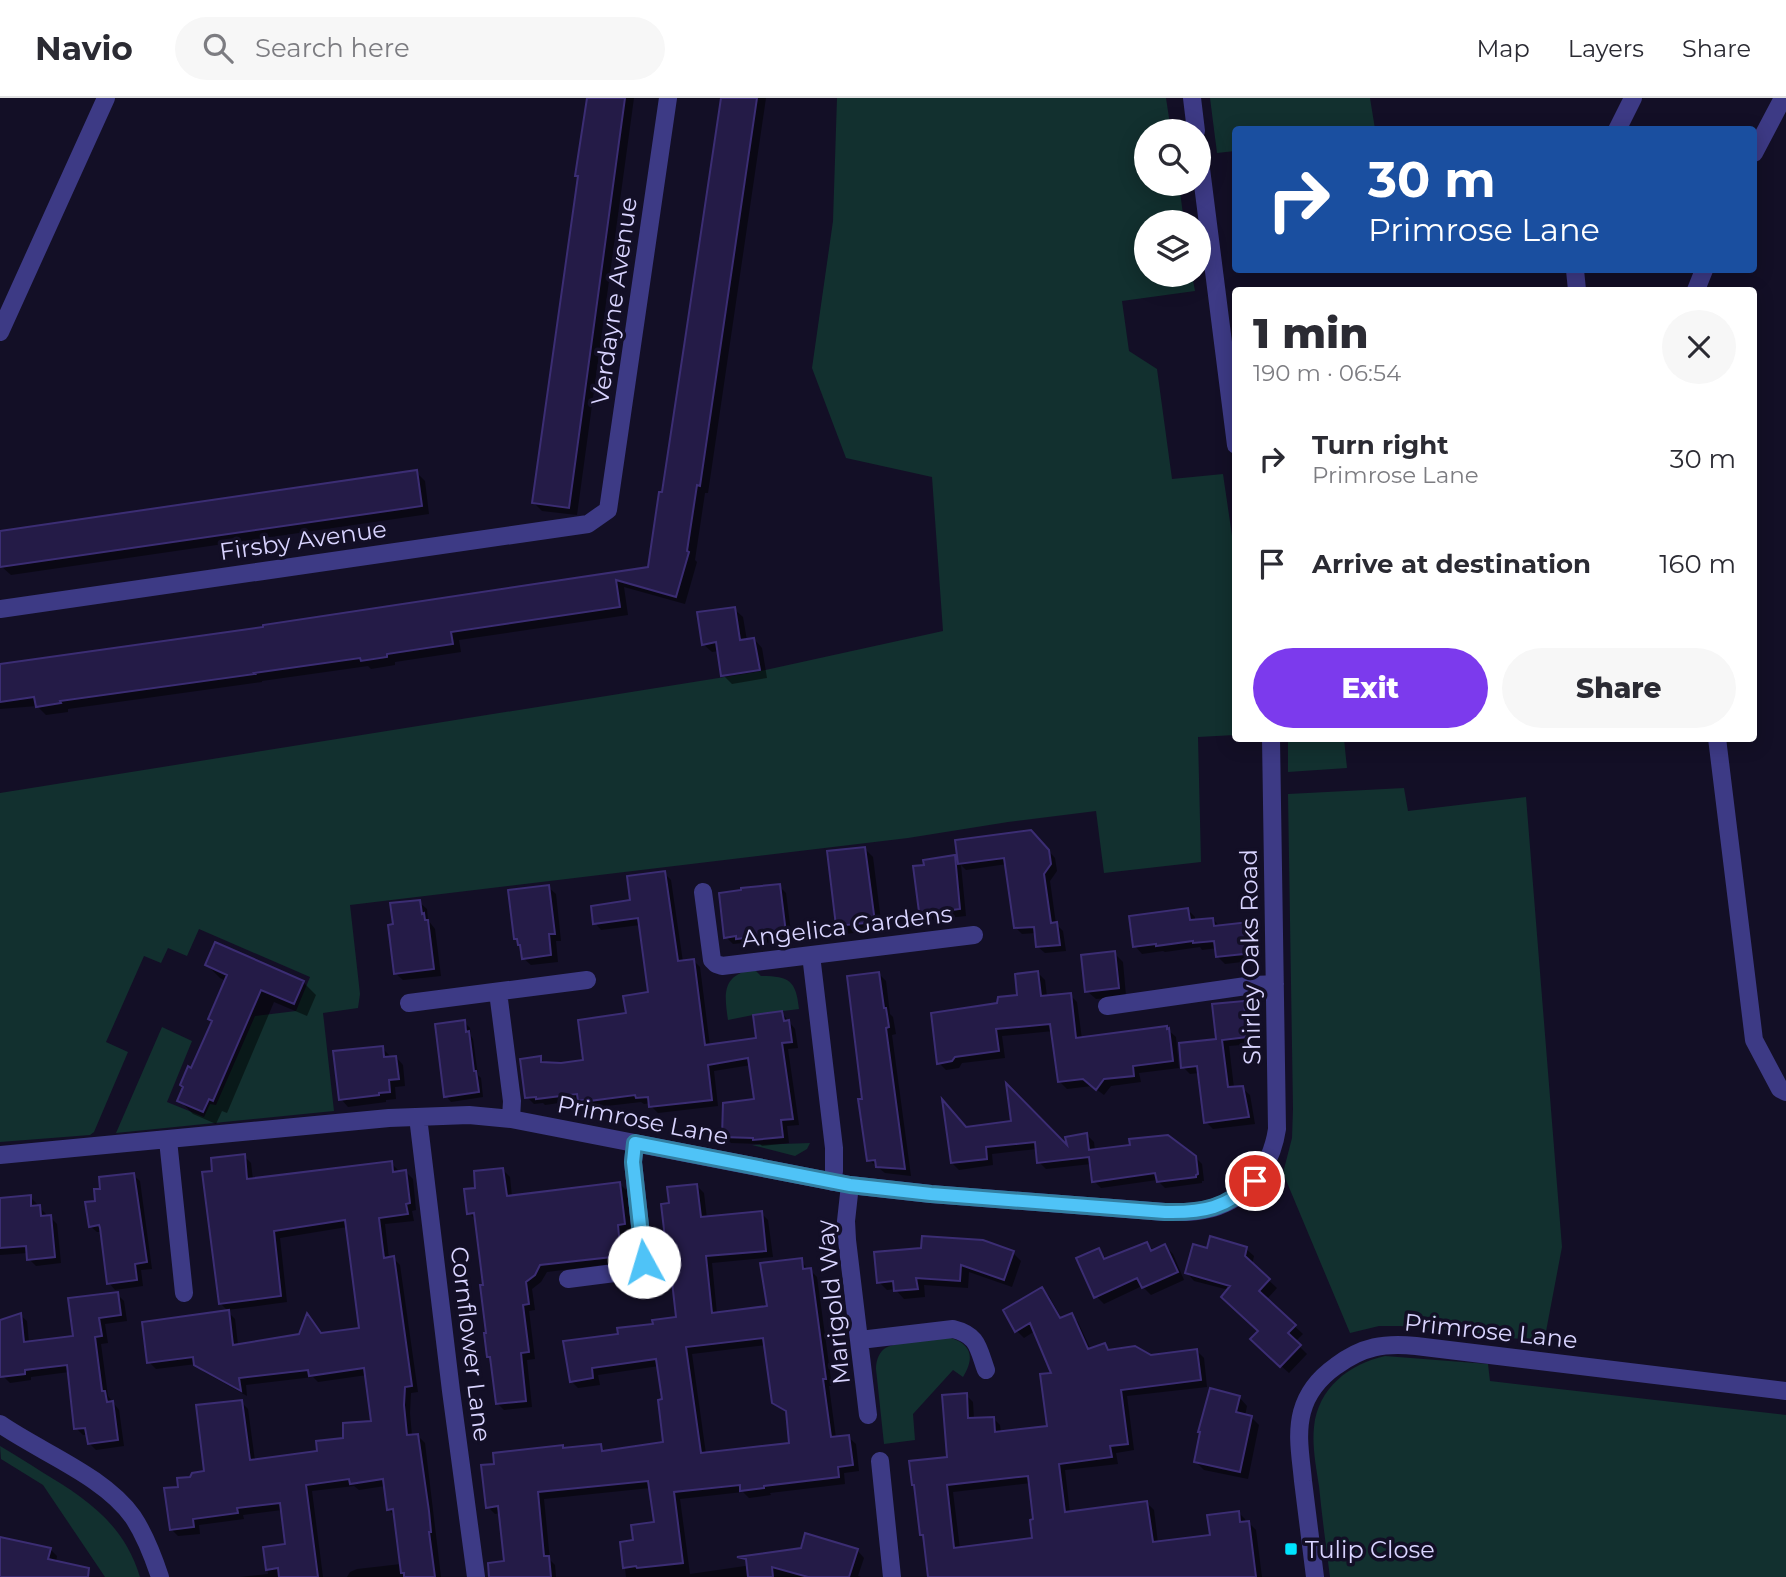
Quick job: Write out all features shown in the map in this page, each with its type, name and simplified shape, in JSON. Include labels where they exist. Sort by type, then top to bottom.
[{"type":"street","points":[[0,332],[106,98]]},
{"type":"street","name":"Verdayne Avenue","points":[[608,510],[668,98]]},
{"type":"street","points":[[1192,98],[1195,119]]},
{"type":"street","points":[[1619,126],[1633,98]]},
{"type":"street","points":[[1757,147],[1783,98]]},
{"type":"street","points":[[1204,196],[1232,413]]},
{"type":"street","name":"Firsby Avenue","points":[[0,609],[589,524],[608,510]]},
{"type":"street","name":"Shirley Oaks Road","points":[[1262,1172],[1271,1154],[1277,1129],[1271,742]]},
{"type":"street","points":[[1717,742],[1754,1040],[1780,1089],[1786,1091]]},
{"type":"street","name":"Angelica Gardens","points":[[703,892],[712,960],[722,966],[974,935]]},
{"type":"street","name":"Marigold Way","points":[[811,955],[869,1415]]},
{"type":"street","points":[[409,1003],[587,980]]},
{"type":"street","points":[[1107,1006],[1242,986],[1275,984]]},
{"type":"street","points":[[498,992],[512,1101],[511,1119]]},
{"type":"street","name":"Primrose Lane","points":[[0,1156],[418,1117],[469,1115],[511,1119],[841,1184],[931,1194],[1188,1212],[1205,1210],[1233,1199],[1246,1190],[1262,1172]]},
{"type":"street","name":"Cornflower Lane","points":[[418,1117],[476,1577]]},
{"type":"street","points":[[168,1140],[184,1293]]},
{"type":"street","points":[[568,1279],[638,1270],[644,1262],[633,1162],[635,1143]]},
{"type":"street","points":[[860,1339],[953,1329],[973,1337],[986,1370]]},
{"type":"street","name":"Primrose Lane","points":[[1315,1577],[1298,1438],[1302,1413],[1311,1390],[1320,1380],[1339,1363],[1359,1351],[1396,1344],[1786,1391]]},
{"type":"street","points":[[0,1424],[104,1487],[120,1502],[133,1517],[145,1538],[160,1577]]},
{"type":"street","points":[[880,1461],[892,1577]]},
{"type":"green space","points":[[837,98],[1166,98],[1169,119],[1134,119],[1134,196],[1181,196],[1182,210],[1134,210],[1134,287],[1194,287],[1195,291],[1122,301],[1129,351],[1157,369],[1172,479],[1223,474],[1232,536],[1232,735],[1198,737],[1201,862],[1104,873],[1096,811],[908,838],[350,905],[360,994],[358,1008],[323,1013],[334,1111],[116,1133],[162,1027],[192,1041],[167,1102],[204,1117],[210,1104],[216,1105],[255,1016],[296,1011],[310,977],[199,929],[187,956],[168,948],[161,963],[144,956],[106,1042],[128,1052],[94,1132],[90,1135],[0,1142],[0,793],[756,672],[943,631],[932,477],[846,458],[812,368],[833,221]]},
{"type":"green space","points":[[1210,98],[1370,98],[1375,126],[1232,126],[1232,151],[1217,153]]},
{"type":"green space","points":[[1288,742],[1344,742],[1347,768],[1288,772]]},
{"type":"green space","points":[[1404,788],[1408,811],[1526,797],[1562,1247],[1544,1342],[1400,1326],[1379,1326],[1350,1333],[1283,1173],[1292,1138],[1293,1109],[1288,794]]},
{"type":"green space","points":[[754,969],[761,976],[778,977],[789,982],[796,992],[799,1009],[728,1020],[726,994],[731,981],[736,976]]},
{"type":"green space","points":[[810,1143],[807,1149],[795,1156],[752,1145]]},
{"type":"green space","points":[[951,1338],[964,1345],[969,1353],[969,1364],[963,1377],[953,1370],[913,1414],[915,1440],[884,1444],[876,1369],[880,1353],[896,1344]]},
{"type":"green space","points":[[1385,1356],[1488,1364],[1490,1381],[1786,1415],[1786,1577],[1330,1577],[1314,1449],[1317,1413],[1329,1390],[1338,1380],[1359,1365]]},
{"type":"green space","points":[[0,1446],[74,1492],[102,1515],[124,1542],[140,1577],[105,1577],[43,1485],[1,1459]]},
{"type":"building","points":[[587,98],[625,98],[569,508],[532,503]]},
{"type":"building","points":[[721,98],[757,98],[700,486],[697,485],[687,551],[689,552],[676,597],[616,580],[620,607],[451,632],[453,644],[387,654],[387,657],[361,661],[360,658],[254,673],[60,701],[61,703],[36,707],[34,697],[0,702],[0,664],[263,627],[648,567],[659,492],[662,492]]},
{"type":"building","points":[[417,470],[422,506],[0,567],[0,531]]},
{"type":"building","points":[[735,607],[740,640],[754,638],[760,670],[721,676],[716,642],[702,645],[697,612]]},
{"type":"building","points":[[1031,830],[1049,850],[1051,864],[1044,874],[1051,923],[1057,922],[1060,945],[1036,947],[1034,927],[1014,928],[1004,858],[958,864],[955,840]]},
{"type":"building","points":[[865,847],[875,922],[836,926],[827,851]]},
{"type":"building","points":[[955,855],[960,909],[921,914],[913,866],[924,865],[923,860]]},
{"type":"building","points":[[665,871],[678,961],[694,959],[705,1045],[756,1038],[753,1015],[782,1011],[784,1021],[789,1020],[792,1042],[782,1043],[793,1119],[781,1120],[783,1137],[753,1140],[722,1137],[723,1103],[754,1099],[748,1058],[708,1065],[712,1100],[649,1107],[648,1097],[636,1098],[635,1095],[589,1101],[578,1101],[577,1094],[525,1098],[520,1059],[541,1056],[541,1062],[561,1063],[583,1060],[578,1020],[626,1013],[623,996],[648,992],[638,918],[593,924],[591,906],[630,900],[627,876]]},
{"type":"building","points":[[780,884],[786,933],[724,938],[719,893]]},
{"type":"building","points":[[549,885],[555,934],[549,934],[551,955],[522,959],[520,945],[517,939],[514,939],[508,890]]},
{"type":"building","points":[[420,900],[422,914],[424,913],[425,920],[428,920],[434,969],[394,974],[388,925],[393,924],[390,903]]},
{"type":"building","points":[[1188,908],[1190,920],[1213,918],[1214,926],[1249,922],[1253,953],[1216,957],[1214,941],[1133,947],[1129,916]]},
{"type":"building","points":[[215,942],[304,981],[294,1004],[261,990],[213,1101],[209,1099],[203,1112],[177,1101],[183,1087],[180,1085],[188,1066],[191,1068],[212,1021],[208,1019],[227,975],[205,965]]},
{"type":"building","points":[[1115,951],[1119,988],[1085,992],[1081,955]]},
{"type":"building","points":[[1038,971],[1041,996],[1071,993],[1076,1038],[1167,1026],[1173,1061],[1133,1066],[1134,1076],[1104,1079],[1096,1090],[1083,1079],[1058,1082],[1050,1024],[996,1029],[999,1051],[955,1057],[952,1061],[937,1064],[931,1013],[997,1003],[998,997],[1017,995],[1015,974]]},
{"type":"building","points":[[879,972],[889,1027],[886,1028],[905,1169],[876,1167],[875,1160],[867,1161],[858,1099],[862,1099],[847,976]]},
{"type":"building","points":[[1244,1001],[1247,1037],[1222,1040],[1228,1087],[1243,1086],[1249,1117],[1204,1123],[1197,1066],[1181,1068],[1179,1043],[1216,1039],[1212,1004]]},
{"type":"building","points":[[465,1020],[479,1092],[444,1097],[435,1024]]},
{"type":"building","points":[[383,1046],[384,1057],[396,1056],[399,1079],[389,1080],[390,1092],[339,1100],[333,1051]]},
{"type":"building","points":[[1006,1083],[1067,1145],[1065,1137],[1087,1133],[1089,1150],[1130,1145],[1129,1139],[1168,1135],[1196,1156],[1198,1174],[1196,1177],[1157,1182],[1155,1173],[1092,1182],[1089,1157],[1037,1163],[1035,1142],[986,1147],[987,1159],[951,1163],[942,1099],[966,1127],[1011,1121]]},
{"type":"building","points":[[245,1154],[247,1179],[392,1161],[393,1172],[406,1170],[410,1203],[406,1204],[408,1214],[379,1218],[384,1258],[394,1256],[412,1386],[405,1387],[407,1435],[418,1434],[435,1577],[404,1577],[404,1573],[401,1573],[393,1509],[387,1510],[383,1479],[350,1484],[349,1479],[306,1485],[318,1577],[279,1577],[278,1568],[266,1570],[263,1547],[285,1544],[280,1503],[237,1508],[238,1513],[193,1519],[194,1527],[170,1530],[164,1488],[178,1487],[177,1478],[190,1477],[192,1473],[204,1471],[196,1405],[242,1400],[250,1460],[317,1451],[316,1441],[343,1438],[343,1423],[371,1421],[364,1368],[309,1376],[308,1370],[239,1378],[241,1391],[194,1365],[193,1357],[147,1363],[142,1322],[229,1310],[233,1345],[299,1334],[307,1313],[321,1333],[359,1328],[345,1220],[274,1231],[281,1296],[219,1304],[202,1172],[212,1171],[211,1158]]},
{"type":"building","points":[[503,1168],[507,1196],[620,1182],[625,1224],[618,1225],[621,1256],[540,1265],[535,1275],[526,1282],[529,1304],[523,1305],[529,1352],[521,1353],[526,1401],[496,1404],[484,1333],[480,1285],[483,1285],[474,1213],[467,1214],[464,1189],[475,1188],[474,1171]]},
{"type":"building","points":[[134,1173],[147,1262],[135,1264],[137,1280],[107,1284],[100,1228],[99,1225],[89,1227],[85,1202],[95,1201],[94,1189],[100,1189],[99,1177]]},
{"type":"building","points":[[697,1184],[701,1217],[762,1211],[766,1251],[706,1256],[712,1313],[767,1306],[760,1263],[802,1258],[803,1269],[811,1268],[831,1437],[849,1435],[853,1465],[838,1467],[839,1477],[740,1491],[740,1485],[674,1492],[683,1563],[637,1568],[623,1568],[620,1542],[633,1540],[631,1525],[654,1522],[648,1481],[538,1492],[544,1556],[549,1556],[551,1577],[489,1577],[488,1563],[504,1561],[498,1506],[486,1508],[481,1465],[494,1464],[493,1453],[563,1445],[563,1448],[601,1444],[602,1451],[663,1442],[658,1400],[662,1399],[656,1359],[592,1368],[593,1378],[570,1382],[563,1341],[618,1334],[617,1328],[653,1324],[652,1320],[676,1317],[661,1204],[669,1203],[667,1187]],"holes":[[[763,1338],[772,1403],[786,1411],[789,1443],[701,1453],[686,1347]]]},
{"type":"building","points":[[31,1195],[31,1206],[40,1205],[41,1216],[51,1215],[55,1257],[27,1260],[26,1246],[0,1248],[0,1198]]},
{"type":"building","points":[[922,1236],[983,1240],[1014,1251],[1004,1280],[961,1265],[960,1281],[916,1278],[918,1289],[894,1291],[893,1281],[877,1283],[874,1252],[921,1248]]},
{"type":"building","points":[[1210,1236],[1247,1247],[1245,1256],[1270,1279],[1259,1291],[1296,1325],[1288,1333],[1301,1345],[1280,1367],[1250,1339],[1258,1331],[1221,1297],[1230,1286],[1185,1273],[1193,1244],[1207,1248]]},
{"type":"building","points":[[1147,1242],[1151,1251],[1165,1244],[1178,1272],[1142,1288],[1137,1278],[1094,1298],[1076,1258],[1099,1248],[1104,1259]]},
{"type":"building","points":[[1042,1287],[1060,1318],[1072,1313],[1088,1349],[1105,1343],[1108,1350],[1135,1346],[1151,1355],[1197,1349],[1201,1380],[1121,1390],[1128,1444],[1110,1446],[1112,1457],[1059,1464],[1065,1512],[1147,1501],[1153,1542],[1210,1535],[1207,1515],[1239,1511],[1240,1522],[1249,1521],[1256,1577],[928,1577],[909,1461],[947,1457],[942,1395],[967,1393],[968,1418],[994,1417],[995,1432],[1047,1426],[1040,1374],[1051,1373],[1030,1323],[1015,1332],[1003,1310]],"holes":[[[1028,1476],[1033,1519],[1030,1520],[1032,1538],[954,1548],[947,1485]]]},
{"type":"building","points":[[118,1292],[121,1315],[99,1318],[102,1336],[95,1337],[102,1391],[105,1391],[107,1402],[113,1401],[118,1440],[88,1444],[85,1428],[74,1429],[67,1365],[25,1370],[25,1374],[0,1377],[0,1320],[21,1313],[24,1342],[73,1336],[68,1298]]},
{"type":"building","points":[[1210,1388],[1240,1396],[1236,1412],[1252,1416],[1240,1472],[1194,1462],[1198,1432]]},
{"type":"building","points":[[805,1533],[858,1549],[849,1577],[808,1577],[772,1567],[773,1577],[748,1577],[746,1559],[737,1557],[801,1548]]},
{"type":"building","points":[[0,1537],[51,1548],[48,1559],[89,1568],[88,1577],[0,1577]]},
{"type":"place","name":"Tulip Close","points":[[1291,1549]]},
{"type":"route","points":[[644,1262],[633,1162],[635,1143],[802,1177],[896,1191],[1165,1212],[1205,1210],[1220,1205],[1233,1199],[1255,1181]]}]
